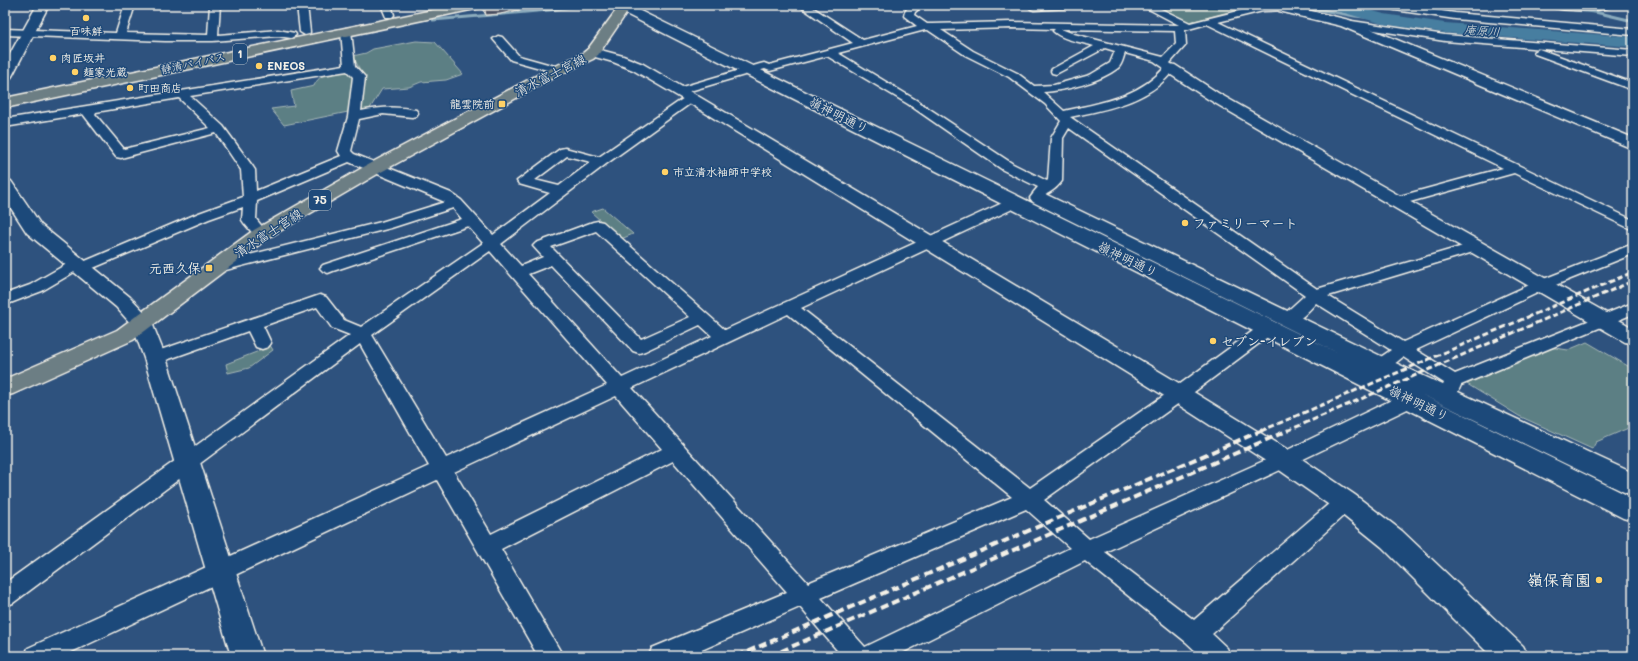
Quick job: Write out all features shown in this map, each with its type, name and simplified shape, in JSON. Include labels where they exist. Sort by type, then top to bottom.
[{"type":"main road","name":"静清バイパス","points":[[5,96],[305,32],[388,10],[437,5]]},
{"type":"main road","name":"静清バイパス","points":[[5,103],[475,5]]},
{"type":"main road","name":"清水富士宮線","points":[[5,388],[125,335],[142,324],[261,234],[375,168],[593,52],[627,6]]},
{"type":"street","points":[[5,76],[43,5]]},
{"type":"street","points":[[120,36],[130,5]]},
{"type":"street","points":[[213,38],[216,5]]},
{"type":"street","points":[[302,5],[305,32]]},
{"type":"street","points":[[803,5],[860,43]]},
{"type":"street","points":[[918,5],[910,11],[909,16],[969,53],[1013,74],[1049,102],[1065,118],[1315,295],[1403,349],[1451,388],[1633,308]]},
{"type":"street","points":[[1033,6],[1067,5]]},
{"type":"street","points":[[1146,5],[1184,27]]},
{"type":"street","points":[[1382,5],[1456,16],[1633,32]]},
{"type":"street","points":[[1554,5],[1608,5]]},
{"type":"street","name":"嶺神明通り","points":[[627,6],[762,68],[1041,192],[1289,319],[1381,364],[1451,388],[1633,485]]},
{"type":"street","points":[[1033,6],[1051,26],[1070,36],[1158,59],[1166,66],[1213,96],[1394,202],[1633,337]]},
{"type":"street","points":[[5,596],[363,334],[492,243],[601,161],[685,94],[762,68],[927,26],[1184,27],[1263,8],[1282,7],[1345,23],[1633,144]]},
{"type":"street","points":[[1208,21],[1633,226]]},
{"type":"street","points":[[1345,23],[1366,24],[1452,39],[1633,53]]},
{"type":"street","points":[[1065,118],[1130,98],[1146,89],[1166,74],[1166,66],[1181,45],[1184,27]]},
{"type":"street","points":[[346,31],[350,67],[359,77],[354,117],[344,151],[349,157],[446,196],[456,203],[858,656]]},
{"type":"street","points":[[5,32],[26,35],[213,38],[278,33],[291,35]]},
{"type":"street","points":[[498,39],[515,58],[558,70]]},
{"type":"street","points":[[1056,71],[1103,45]]},
{"type":"street","points":[[1032,89],[1055,88],[1094,77],[1115,65],[1121,50]]},
{"type":"street","points":[[593,52],[618,59],[638,67],[685,94],[1179,394],[1284,460],[1345,502],[1392,539],[1512,656]]},
{"type":"street","points":[[828,52],[912,102],[1008,167],[1041,192],[1055,181],[1057,138],[1065,118]]},
{"type":"street","points":[[1539,52],[1633,87]]},
{"type":"street","points":[[5,123],[91,111],[350,67]]},
{"type":"street","name":"嶺神明通り","points":[[762,68],[893,143],[1633,510]]},
{"type":"street","points":[[182,95],[219,129],[248,170],[250,199],[249,220],[261,234]]},
{"type":"street","points":[[354,117],[371,111],[387,110],[412,113]]},
{"type":"street","points":[[91,111],[89,114],[121,154],[219,129]]},
{"type":"street","points":[[560,191],[524,181],[565,152],[601,161]]},
{"type":"street","points":[[5,300],[36,288],[79,266],[250,199],[349,157]]},
{"type":"street","points":[[1394,202],[1515,169]]},
{"type":"street","points":[[5,185],[34,229],[123,302],[142,324],[155,358],[222,570],[247,656]]},
{"type":"street","points":[[218,267],[386,225],[456,203]]},
{"type":"street","points":[[37,656],[442,470],[927,242],[1014,203]]},
{"type":"street","points":[[328,268],[472,220]]},
{"type":"street","points":[[702,318],[639,347],[541,246],[598,225],[702,318],[724,338]]},
{"type":"street","points":[[1289,319],[1315,295],[1475,247]]},
{"type":"street","points":[[1381,364],[1403,349],[1542,285],[1633,249]]},
{"type":"street","points":[[518,273],[553,259]]},
{"type":"street","points":[[155,358],[320,300],[338,324],[363,334],[551,656]]},
{"type":"street","points":[[790,307],[1029,498],[1087,550],[1195,634],[1218,656]]},
{"type":"street","points":[[253,323],[262,342]]},
{"type":"street","points":[[661,656],[804,596],[1029,498],[1179,394],[1267,328]]},
{"type":"street","points":[[871,656],[1087,550],[1284,460],[1411,399]]},
{"type":"street","points":[[487,546],[676,451]]},
{"type":"street","points":[[1195,634],[1345,502]]},
{"type":"green space","points":[[1149,5],[1254,5],[1187,23]]},
{"type":"green space","points":[[416,41],[435,42],[463,74],[446,80],[421,82],[409,87],[382,89],[369,110],[359,112],[364,78],[353,56],[366,53],[373,49]]},
{"type":"green space","points":[[347,70],[354,77],[348,112],[284,125],[271,109],[294,106],[291,91],[314,86],[323,75]]},
{"type":"green space","points":[[603,208],[633,234],[621,239],[591,212]]},
{"type":"green space","points":[[268,342],[273,350],[249,368],[228,373],[226,364],[259,351],[258,345]]},
{"type":"green space","points":[[1587,342],[1633,369],[1633,426],[1596,442],[1592,449],[1519,416],[1467,384],[1549,347],[1568,350]]},
{"type":"waterway","points":[[433,20],[549,10],[587,5]]},
{"type":"waterway","points":[[1294,5],[1355,16],[1383,19]]},
{"type":"waterway","name":"庵原川","points":[[1333,5],[1383,19],[1445,28],[1633,42]]},
{"type":"waterway","points":[[1546,5],[1556,7]]},
{"type":"waterway","points":[[1574,10],[1595,12],[1633,21]]},
{"type":"railway","points":[[1261,431],[1633,272]]},
{"type":"railway","points":[[1287,431],[1633,281]]},
{"type":"railway","points":[[737,656],[1263,430]]},
{"type":"railway","points":[[770,656],[1289,430]]},
{"type":"place","name":"百味鮮","points":[[86,18]]},
{"type":"place","name":"肉匠坂井","points":[[53,58]]},
{"type":"place","name":"ENEOS","points":[[259,66]]},
{"type":"place","name":"麺家光蔵","points":[[75,72]]},
{"type":"place","name":"町田商店","points":[[130,88]]},
{"type":"place","name":"龍雲院前","points":[[502,104]]},
{"type":"place","name":"市立清水袖師中学校","points":[[665,172]]},
{"type":"place","name":"ファミリーマート","points":[[1185,223]]},
{"type":"place","name":"元西久保","points":[[209,268]]},
{"type":"place","name":"セブン-イレブン","points":[[1213,341]]},
{"type":"place","name":"嶺保育園","points":[[1599,580]]}]
